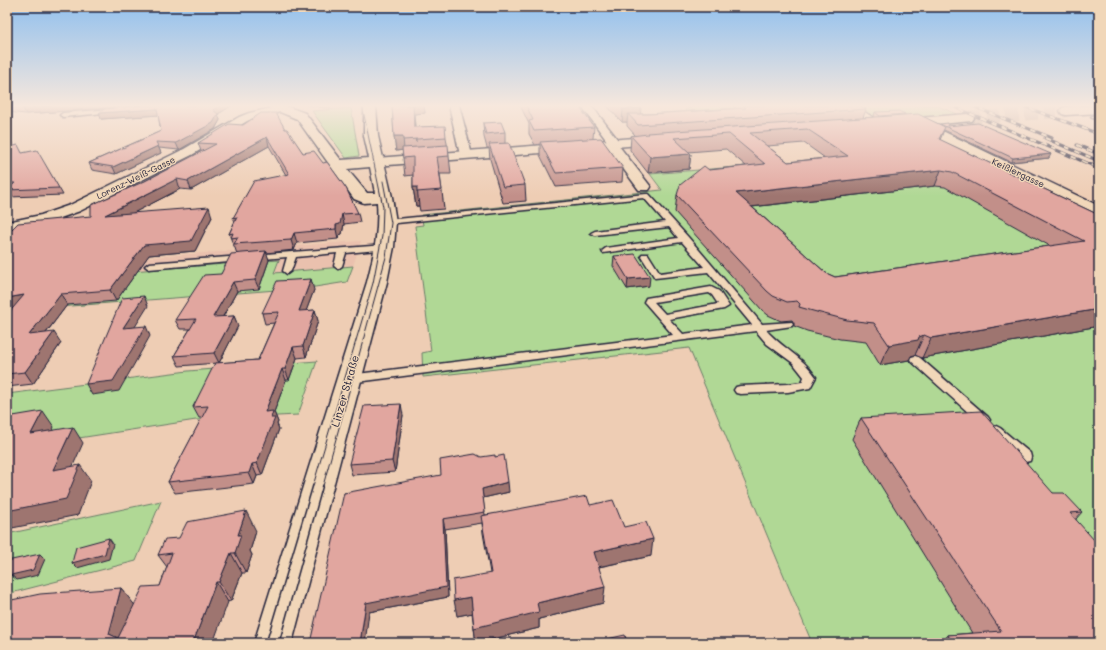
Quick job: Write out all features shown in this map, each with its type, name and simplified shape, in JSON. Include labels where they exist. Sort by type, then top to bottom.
[{"type":"main road","points":[[316,135],[361,197],[384,197]]},
{"type":"main road","name":"Keißlergasse","points":[[941,135],[1099,212]]},
{"type":"main road","name":"Linzer Straße","points":[[272,643],[377,282],[386,235],[384,197],[371,136]]},
{"type":"main road","points":[[338,165],[674,139]]},
{"type":"street","name":"Lorenz-Weiß-Gasse","points":[[7,226],[44,219],[75,208],[188,152],[216,135]]},
{"type":"street","points":[[461,135],[466,155]]},
{"type":"street","points":[[607,135],[644,186]]},
{"type":"lane","points":[[149,266],[342,251],[386,235],[646,196],[761,327],[771,342],[803,364],[810,377],[806,385],[788,388],[740,390]]},
{"type":"lane","points":[[595,233],[670,224]]},
{"type":"lane","points":[[606,251],[685,239]]},
{"type":"lane","points":[[338,266],[342,251]]},
{"type":"lane","points":[[287,271],[292,256]]},
{"type":"lane","points":[[645,256],[658,276],[710,269]]},
{"type":"lane","points":[[662,317],[725,305],[716,293],[710,290],[649,300],[649,302],[662,317],[681,338]]},
{"type":"lane","points":[[348,379],[788,324]]},
{"type":"lane","points":[[915,359],[1026,457]]},
{"type":"shaded area","points":[[361,241],[353,266],[274,273],[279,260],[130,271],[139,258]]},
{"type":"green space","points":[[330,135],[356,135],[359,156],[346,158]]},
{"type":"green space","points":[[942,150],[1099,230],[1099,643],[812,643],[689,348],[423,377],[422,353],[431,351],[415,226],[423,225],[421,215],[662,190],[650,174]]},
{"type":"green space","points":[[279,260],[274,273],[353,266],[347,282],[315,287],[7,311],[7,269],[131,271]]},
{"type":"green space","points":[[317,361],[298,415],[196,420],[7,449],[7,394],[188,371]]},
{"type":"green space","points":[[161,501],[136,561],[7,594],[7,534]]},
{"type":"building","points":[[7,135],[14,146],[18,145],[22,153],[37,150],[59,188],[7,190],[15,183],[7,183]]},
{"type":"building","points":[[151,135],[190,135],[176,143],[156,142],[158,146],[113,167],[89,163]]},
{"type":"building","points":[[211,135],[291,135],[303,153],[314,151],[323,163],[327,162],[346,188],[358,213],[342,214],[340,224],[336,225],[336,229],[294,233],[291,240],[234,244],[238,237],[231,238],[233,233],[229,234],[237,217],[233,218],[254,181],[289,174],[267,137],[188,181],[177,179],[105,215],[209,207],[191,241],[144,245],[110,290],[61,294],[29,335],[54,332],[25,372],[7,374],[7,341],[11,337],[7,337],[7,315],[24,295],[7,298],[7,234],[18,223],[91,216],[91,205],[145,181],[216,144],[198,143]]},
{"type":"building","points":[[446,135],[446,137],[403,140],[403,136],[394,136]]},
{"type":"building","points":[[711,135],[674,138],[691,154],[650,157],[631,136]]},
{"type":"building","points":[[731,135],[753,135],[788,162],[848,156],[817,135],[941,135],[939,139],[1099,215],[1099,309],[931,338],[924,335],[919,337],[918,340],[889,345],[874,323],[847,320],[813,311],[799,307],[800,304],[797,301],[787,302],[773,296],[677,195],[680,185],[704,166],[709,170],[765,164]],"holes":[[[941,170],[952,172],[1084,241],[835,277],[826,273],[736,193]]]},
{"type":"building","points":[[964,135],[1007,135],[1051,154],[1013,158]]},
{"type":"building","points":[[601,138],[623,168],[556,173],[540,142]]},
{"type":"building","points":[[509,143],[525,185],[503,187],[489,144]]},
{"type":"building","points":[[448,145],[449,156],[437,157],[442,190],[417,192],[417,187],[413,187],[413,157],[403,158],[402,148]]},
{"type":"building","points":[[266,251],[255,280],[233,282],[213,317],[234,316],[214,353],[174,356],[196,319],[175,320],[204,275],[221,274],[231,254]]},
{"type":"building","points":[[635,254],[650,277],[628,279],[614,256]]},
{"type":"building","points":[[311,279],[299,311],[315,310],[303,346],[293,347],[285,369],[282,369],[265,412],[273,411],[271,418],[275,418],[257,463],[252,464],[249,473],[168,482],[208,406],[193,407],[215,363],[258,360],[279,312],[262,313],[277,281]]},
{"type":"building","points":[[144,296],[123,328],[146,326],[113,381],[86,384],[122,298]]},
{"type":"building","points":[[401,404],[392,461],[349,464],[364,406]]},
{"type":"building","points":[[43,411],[31,434],[73,427],[53,470],[80,465],[66,499],[7,511],[7,417]]},
{"type":"building","points":[[981,411],[1053,493],[1064,493],[1082,512],[1070,513],[1095,541],[1099,540],[1099,643],[952,643],[948,635],[1001,631],[861,418]]},
{"type":"building","points":[[475,454],[481,457],[495,455],[495,457],[504,455],[508,482],[482,489],[485,512],[443,519],[446,587],[366,603],[360,643],[310,643],[344,493],[441,475],[440,460]]},
{"type":"building","points":[[587,496],[590,505],[613,500],[624,527],[646,522],[653,539],[594,552],[605,587],[537,603],[539,612],[474,628],[471,597],[454,600],[453,580],[491,573],[481,516]]},
{"type":"building","points":[[246,511],[238,535],[241,535],[235,553],[231,553],[219,582],[216,582],[193,643],[7,643],[7,601],[40,594],[121,588],[109,634],[118,638],[143,587],[160,586],[172,553],[158,555],[165,539],[179,538],[187,522]]},
{"type":"building","points":[[109,538],[105,554],[72,563],[76,547]]},
{"type":"building","points":[[40,554],[33,570],[11,575],[7,561]]},
{"type":"building","points":[[625,635],[627,643],[589,643]]},
{"type":"tram line","points":[[313,486],[373,283],[382,236],[383,207],[368,135]]},
{"type":"tram line","points":[[323,486],[386,257],[391,223],[383,181]]},
{"type":"tram line","points":[[266,643],[313,485]]},
{"type":"tram line","points":[[279,643],[323,485]]},
{"type":"railway","points":[[1022,135],[1099,168]]},
{"type":"railway","points":[[1045,135],[1052,138]]},
{"type":"railway","points":[[1045,138],[1099,161]]},
{"type":"railway","points":[[1077,145],[1099,154]]}]
